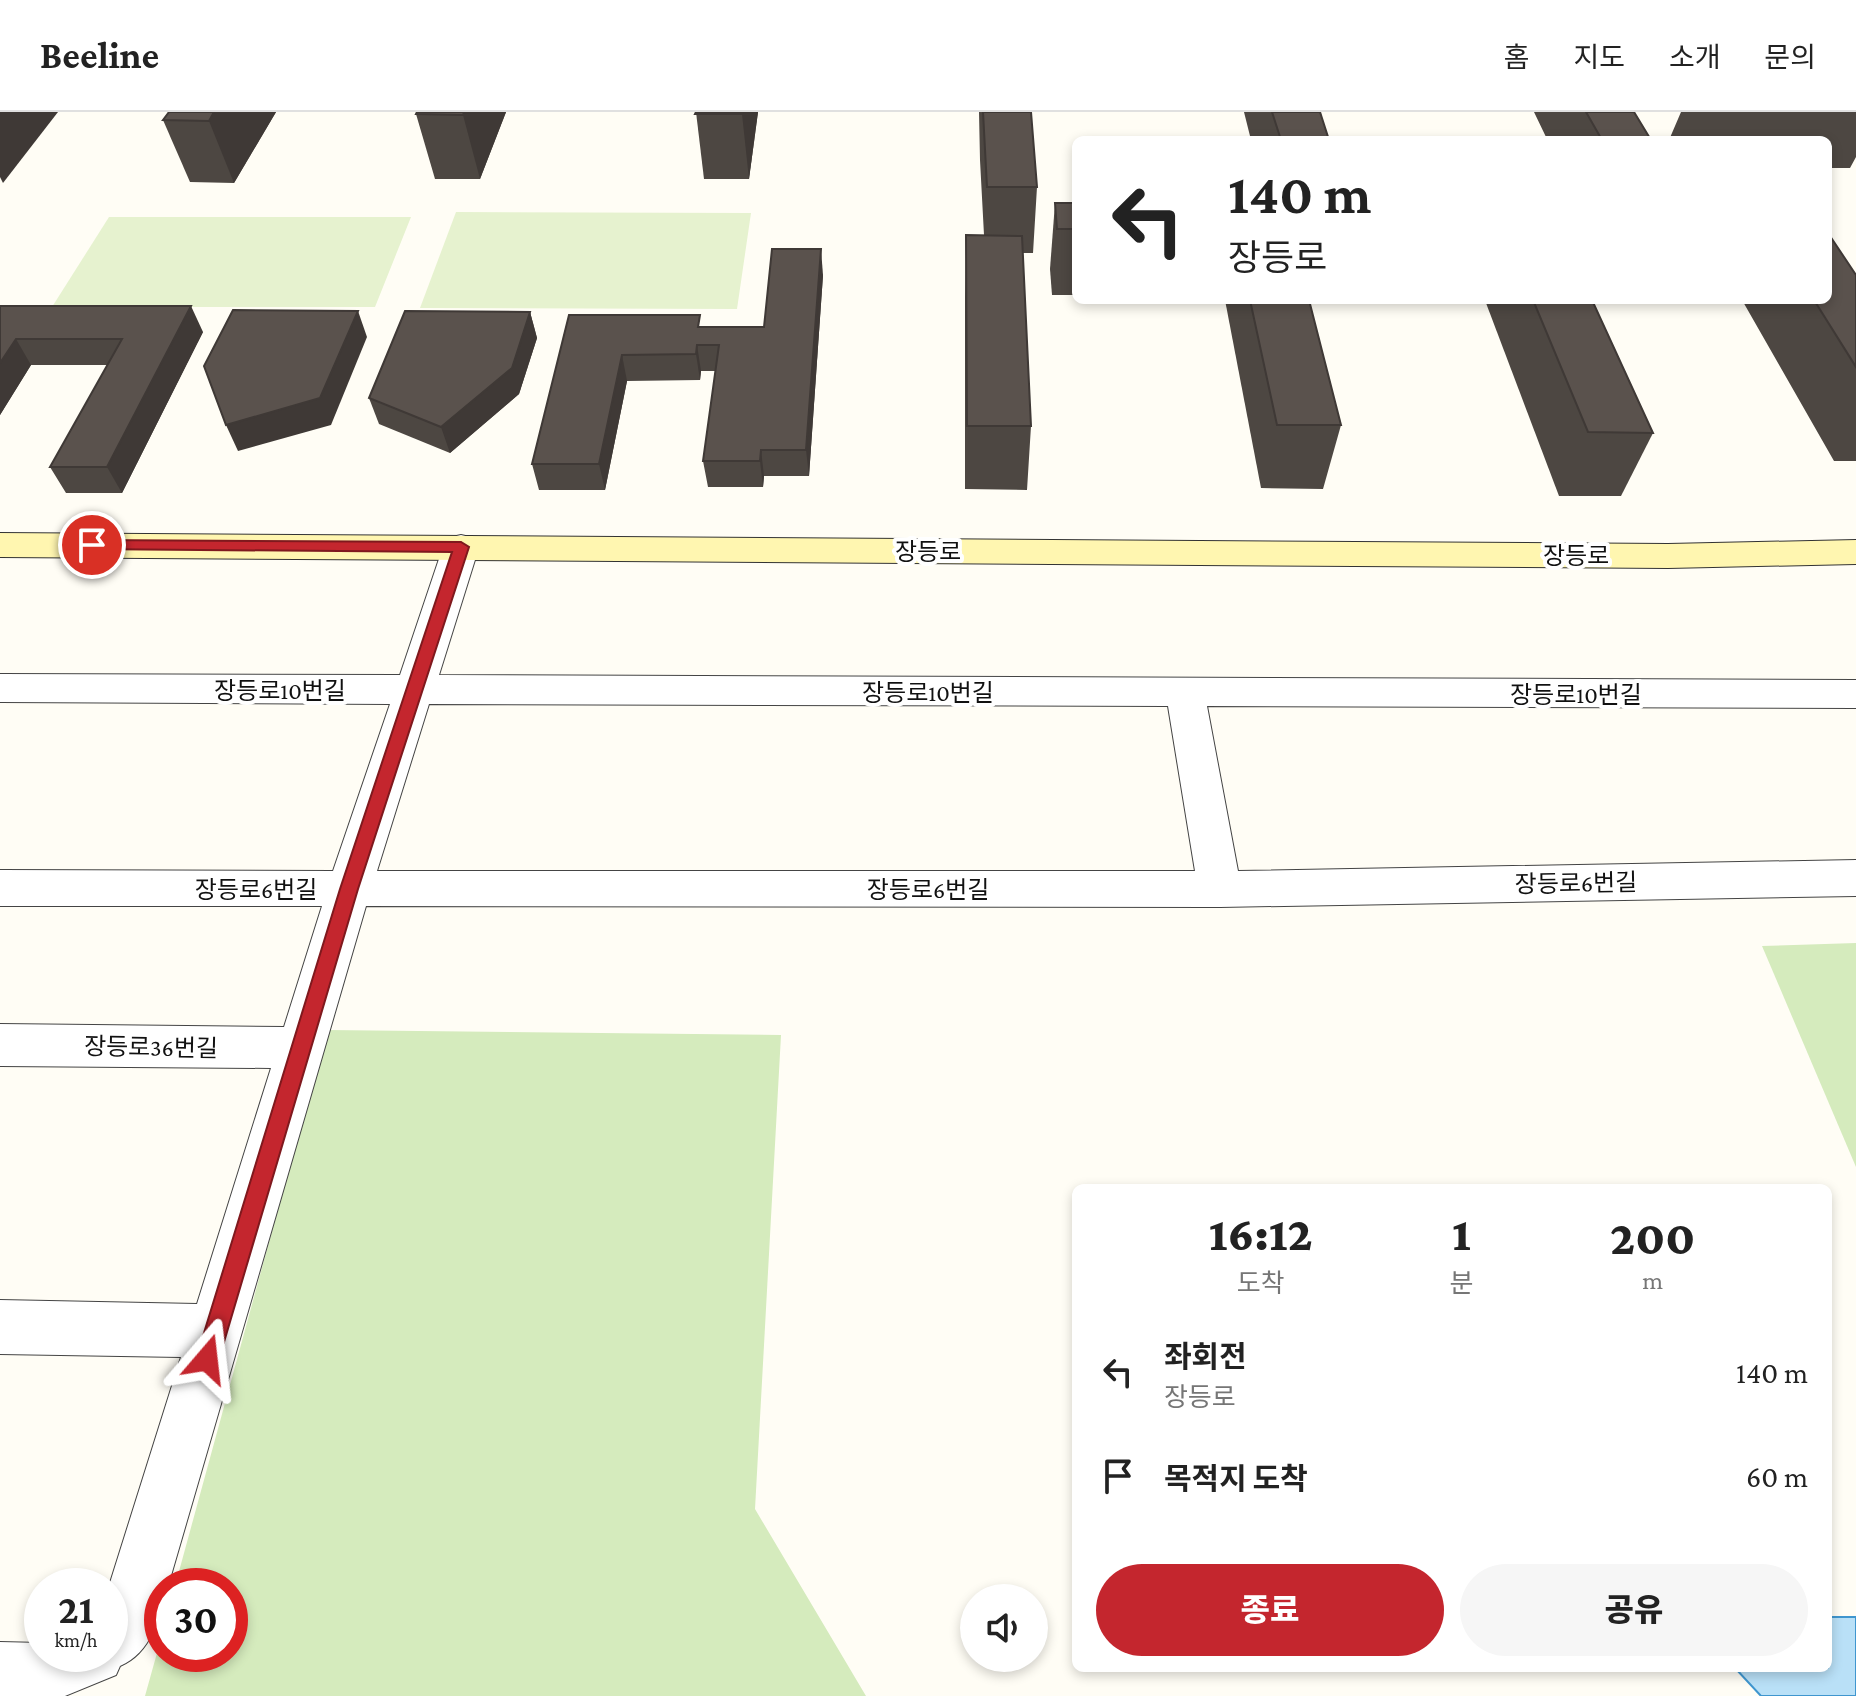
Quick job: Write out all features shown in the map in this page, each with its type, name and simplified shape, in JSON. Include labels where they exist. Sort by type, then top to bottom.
[{"type":"main road","name":"장등로","points":[[0,545],[1652,556],[1856,552]]},
{"type":"street","points":[[128,1618],[349,889],[461,547]]},
{"type":"street","name":"장등로10번길","points":[[0,688],[1856,694]]},
{"type":"street","points":[[1185,692],[1220,889]]},
{"type":"street","name":"장등로6번길","points":[[0,888],[1220,889],[1856,878]]},
{"type":"street","name":"장등로36번길","points":[[0,1045],[301,1048]]},
{"type":"street","points":[[0,1327],[216,1331]]},
{"type":"street","points":[[0,1673],[48,1672]]},
{"type":"green space","points":[[456,212],[751,213],[737,309],[420,308]]},
{"type":"green space","points":[[109,217],[411,217],[375,307],[52,307]]},
{"type":"green space","points":[[1856,943],[1856,1167],[1762,946]]},
{"type":"green space","points":[[327,1030],[781,1035],[755,1509],[866,1696],[145,1696],[152,1672],[248,1672],[248,1568],[180,1568]]},
{"type":"water","points":[[1832,1617],[1856,1617],[1856,1696],[1761,1696],[1739,1672],[1832,1672]]},
{"type":"building","points":[[169,112],[214,112],[209,121],[163,120]]},
{"type":"building","points":[[417,112],[464,112],[463,115]]},
{"type":"building","points":[[696,112],[743,112],[695,114]]},
{"type":"building","points":[[983,112],[1031,112],[1037,187],[987,187]]},
{"type":"building","points":[[1272,112],[1320,112],[1328,136],[1280,136]]},
{"type":"building","points":[[1586,112],[1634,112],[1649,136],[1600,136]]},
{"type":"building","points":[[1055,203],[1072,203],[1072,229],[1057,229]]},
{"type":"building","points":[[966,235],[1022,236],[1031,426],[967,426]]},
{"type":"building","points":[[1832,239],[1856,275],[1856,367],[1817,304],[1832,304]]},
{"type":"building","points":[[772,249],[821,249],[806,450],[761,450],[760,461],[703,461],[719,345],[697,345],[696,354],[622,355],[599,464],[532,464],[569,315],[700,315],[698,327],[764,327]]},
{"type":"building","points":[[1251,304],[1310,304],[1341,425],[1277,425]]},
{"type":"building","points":[[1535,304],[1594,304],[1653,433],[1588,432]]},
{"type":"building","points":[[0,306],[191,306],[107,467],[50,467],[122,339],[16,339],[0,363]]},
{"type":"building","points":[[233,310],[358,311],[320,398],[226,425],[204,366]]},
{"type":"building","points":[[405,311],[530,312],[512,368],[441,427],[369,398]]},
{"type":"route","points":[[92,545],[461,547],[349,889],[207,1359]]}]
